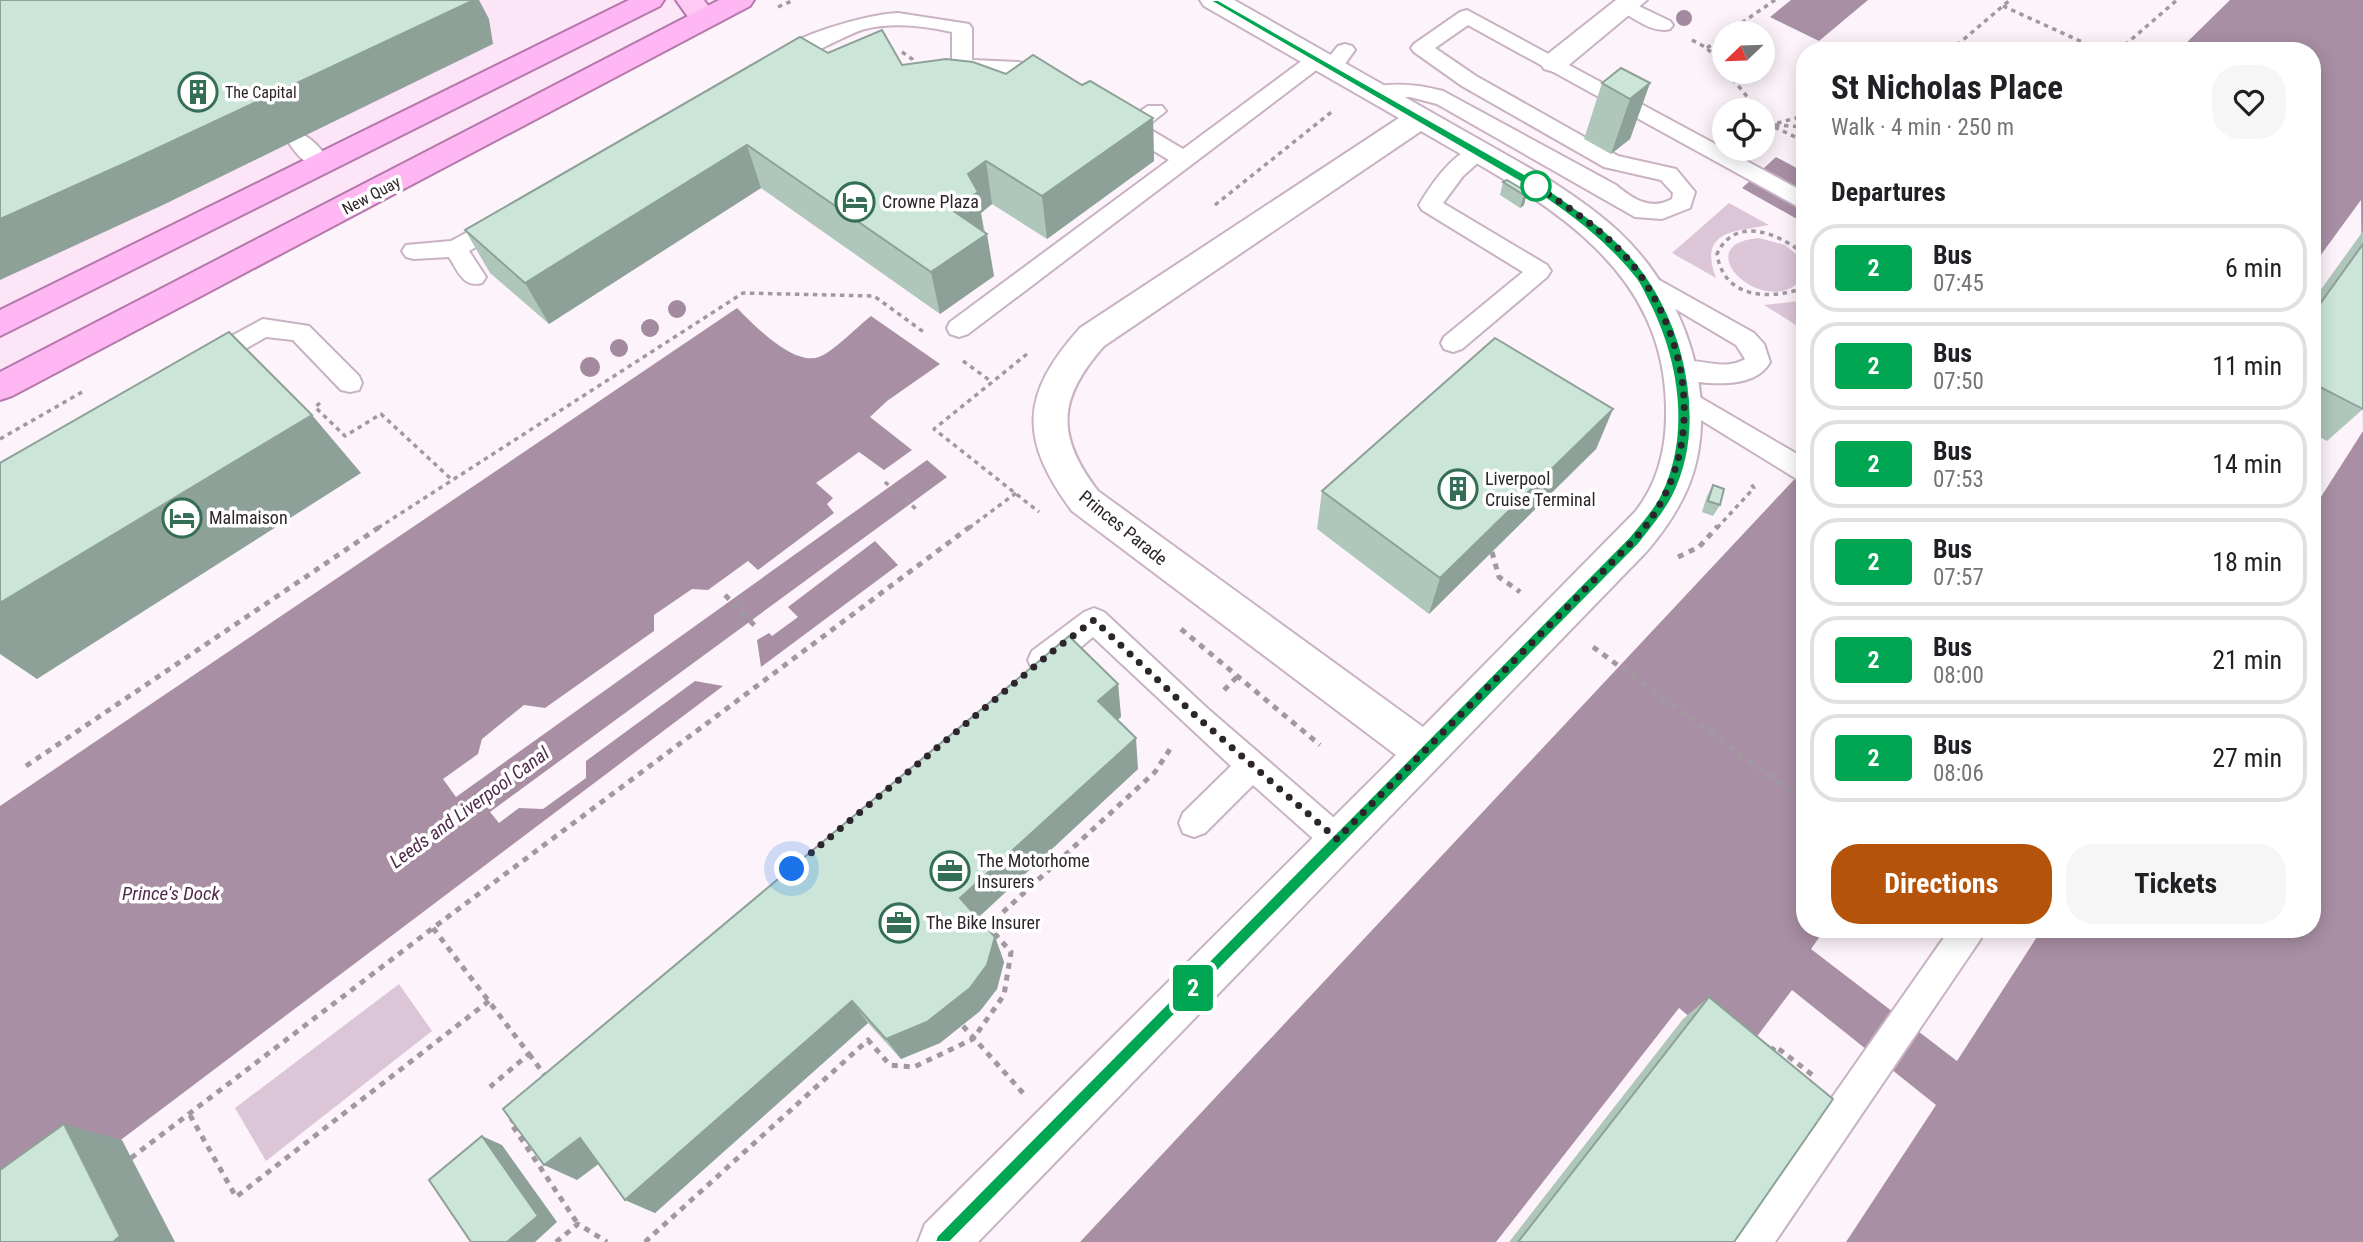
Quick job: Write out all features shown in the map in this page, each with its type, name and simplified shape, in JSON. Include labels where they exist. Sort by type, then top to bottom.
[{"type":"highway","points":[[0,324],[650,0]]},
{"type":"highway","name":"New Quay","points":[[0,387],[213,278],[697,9],[740,0]]},
{"type":"street","points":[[943,1242],[1424,752],[1542,609],[1634,540],[1668,493],[1682,447],[1682,383],[1671,337],[1643,279],[1608,240],[1581,217],[1479,152],[1376,93],[1332,58],[1214,0]]},
{"type":"street","points":[[1554,62],[1630,3]]},
{"type":"street","name":"Princes Parade","points":[[1420,118],[1092,337],[1072,357],[1058,378],[1050,401],[1049,419],[1050,438],[1058,461],[1068,481],[1085,501],[1424,752]]},
{"type":"lane","points":[[1630,3],[1663,25]]},
{"type":"lane","points":[[1376,93],[1396,89],[1421,91],[1444,99],[1608,190],[1626,206],[1650,214],[1671,212],[1682,203],[1684,192],[1668,174],[1612,162],[1469,81],[1421,48],[1467,16],[1796,198]]},
{"type":"lane","points":[[755,74],[819,39],[871,20],[899,18],[962,28],[962,76],[1027,66],[1066,90]]},
{"type":"lane","points":[[959,328],[1185,160],[1332,58]]},
{"type":"lane","points":[[1010,89],[1027,66]]},
{"type":"lane","points":[[1131,127],[1155,111]]},
{"type":"lane","points":[[1109,115],[1185,160]]},
{"type":"lane","points":[[298,140],[320,163]]},
{"type":"lane","points":[[1453,343],[1539,271],[1430,205],[1455,171],[1479,152]]},
{"type":"lane","points":[[414,251],[455,249],[524,209]]},
{"type":"lane","points":[[455,249],[474,277]]},
{"type":"lane","points":[[1643,279],[1745,339],[1755,350],[1758,362],[1751,370],[1682,383]]},
{"type":"lane","points":[[182,374],[263,328],[300,332],[351,383]]},
{"type":"lane","points":[[1682,383],[1770,450],[1796,466]]},
{"type":"lane","points":[[1023,676],[1094,620],[1197,717],[1337,839]]},
{"type":"lane","points":[[1194,823],[1253,764]]},
{"type":"lane","points":[[1753,1242],[1963,938]]},
{"type":"path","points":[[778,7],[794,0]]},
{"type":"path","points":[[1745,21],[1775,0]]},
{"type":"path","points":[[1961,42],[2010,0]]},
{"type":"path","points":[[2128,42],[2177,0]]},
{"type":"path","points":[[2003,6],[2082,42]]},
{"type":"path","points":[[1663,25],[1707,48],[1712,54]]},
{"type":"path","points":[[1707,48],[1712,44]]},
{"type":"path","points":[[897,48],[912,59],[917,70]]},
{"type":"path","points":[[1737,84],[1748,98]]},
{"type":"path","points":[[1208,210],[1338,107]]},
{"type":"path","points":[[1775,124],[1796,118]]},
{"type":"path","points":[[1775,125],[1796,127]]},
{"type":"path","points":[[1775,127],[1796,137]]},
{"type":"path","points":[[1796,247],[1768,233],[1744,232],[1725,240],[1717,254],[1721,271],[1737,286],[1761,296],[1785,296],[1796,291]]},
{"type":"path","points":[[1791,242],[1796,237]]},
{"type":"path","points":[[26,765],[451,479],[743,293],[874,296],[930,337]]},
{"type":"path","points":[[1035,348],[934,429],[1047,519]]},
{"type":"path","points":[[952,354],[992,382]]},
{"type":"path","points":[[351,383],[314,407],[345,436],[381,414],[451,479]]},
{"type":"path","points":[[1678,557],[1699,547],[1754,488],[1747,477]]},
{"type":"path","points":[[885,482],[916,509]]},
{"type":"path","points":[[131,1158],[433,928],[1016,493]]},
{"type":"path","points":[[1492,552],[1499,577],[1542,609]]},
{"type":"path","points":[[725,596],[757,628]]},
{"type":"path","points":[[1179,627],[1321,745]]},
{"type":"path","points":[[1593,647],[1796,796]]},
{"type":"path","points":[[645,1242],[868,1040],[890,1065],[914,1067],[973,1039],[1004,995],[1011,952],[988,926],[1155,772],[1174,743]]},
{"type":"path","points":[[433,928],[552,1085]]},
{"type":"path","points":[[190,1115],[236,1197],[489,1002]]},
{"type":"path","points":[[962,1026],[1026,1096]]},
{"type":"path","points":[[1768,1056],[1775,1046],[1819,1080]]},
{"type":"path","points":[[490,1087],[528,1054]]},
{"type":"path","points":[[520,1113],[510,1122],[578,1224],[607,1242]]},
{"type":"path","points":[[556,1242],[578,1224]]},
{"type":"shaded area","points":[[0,0],[725,0],[0,384]]},
{"type":"shaded area","points":[[1729,203],[1769,225],[1732,232],[1716,242],[1712,250],[1712,262],[1716,278],[1672,253]]},
{"type":"shaded area","points":[[1759,238],[1785,245],[1796,254],[1796,284],[1782,291],[1765,291],[1749,285],[1737,275],[1729,263],[1729,252],[1738,243]]},
{"type":"shaded area","points":[[1796,301],[1796,325],[1764,305]]},
{"type":"shaded area","points":[[399,984],[432,1031],[266,1161],[235,1108]]},
{"type":"water","points":[[1791,0],[1868,0],[1819,41],[1770,17]]},
{"type":"water","points":[[2230,0],[2363,0],[2363,1242],[1080,1242],[1796,478],[1796,938],[2321,938],[2321,42],[2187,42]]},
{"type":"water","points":[[1776,157],[1796,168],[1796,218],[1742,188],[1772,161],[1775,161]]},
{"type":"water","name":"Prince's Dock","points":[[737,308],[775,342],[798,356],[809,358],[825,354],[871,316],[940,364],[887,401],[870,417],[912,450],[884,470],[859,452],[816,483],[833,498],[827,504],[834,513],[758,570],[748,561],[708,590],[692,589],[654,615],[654,631],[545,708],[524,705],[482,739],[478,754],[443,779],[456,797],[927,460],[947,477],[490,812],[499,823],[519,808],[543,809],[586,778],[586,761],[695,681],[723,686],[0,1231],[0,806]]},
{"type":"water","points":[[875,541],[898,565],[761,667],[757,640],[769,633],[772,636],[798,617],[788,607]]},
{"type":"pier","points":[[2361,200],[2363,431],[2321,497],[2321,255]]},
{"type":"pier","points":[[1819,938],[2036,938],[1957,1061],[1811,949]]},
{"type":"pier","points":[[1792,990],[1936,1105],[1846,1242],[1496,1242],[1679,1008],[1740,1059]]},
{"type":"building","name":"The Capital","points":[[0,0],[472,0],[472,1],[0,219]]},
{"type":"building","points":[[882,30],[902,65],[946,59],[973,62],[1006,74],[1033,55],[1082,85],[1090,81],[1153,118],[1042,196],[986,161],[968,174],[978,192],[952,210],[987,234],[931,272],[747,145],[525,283],[465,230],[800,37],[828,53]]},
{"type":"building","points":[[1621,68],[1650,83],[1630,99],[1602,83]]},
{"type":"building","points":[[1507,180],[1527,192],[1524,195],[1503,182]]},
{"type":"building","points":[[2363,244],[2363,409],[2321,388],[2321,302]]},
{"type":"building","points":[[229,332],[312,415],[0,603],[0,463]]},
{"type":"building","name":"Liverpool Cruise Terminal","points":[[1495,338],[1613,409],[1440,578],[1322,491]]},
{"type":"building","points":[[1713,485],[1724,489],[1720,505],[1708,501]]},
{"type":"building","points":[[1069,636],[1118,684],[1098,701],[1136,738],[960,898],[995,937],[987,965],[970,988],[927,1022],[886,1039],[852,1001],[625,1200],[580,1138],[544,1165],[503,1109]]},
{"type":"building","points":[[1709,997],[1833,1099],[1734,1242],[1518,1242]]},
{"type":"building","points":[[64,1124],[120,1236],[113,1242],[0,1242],[0,1170]]},
{"type":"building","points":[[482,1136],[538,1216],[507,1242],[471,1242],[429,1180]]},
{"type":"bus line","name":"2","points":[[943,1242],[1634,540],[1668,493],[1682,447],[1684,397],[1671,337],[1643,279],[1608,240],[1563,203],[1531,183],[1214,0]]},
{"type":"place","name":"The Capital","points":[[198,92]]},
{"type":"place","name":"Crowne Plaza","points":[[855,202]]},
{"type":"place","name":"Liverpool Cruise Terminal","points":[[1458,489]]},
{"type":"place","name":"Malmaison","points":[[182,518]]},
{"type":"place","name":"The Motorhome Insurers","points":[[950,871]]},
{"type":"place","name":"The Bike Insurer","points":[[899,923]]},
{"type":"route","points":[[792,869],[905,773],[1094,620],[1197,717],[1337,839],[1634,540],[1656,513],[1676,472],[1685,423],[1684,397],[1671,337],[1643,279],[1608,240],[1563,203],[1531,183],[1536,186]]},
{"type":"water label","name":"Leeds and Liverpool Canal","points":[[469,807]]}]
